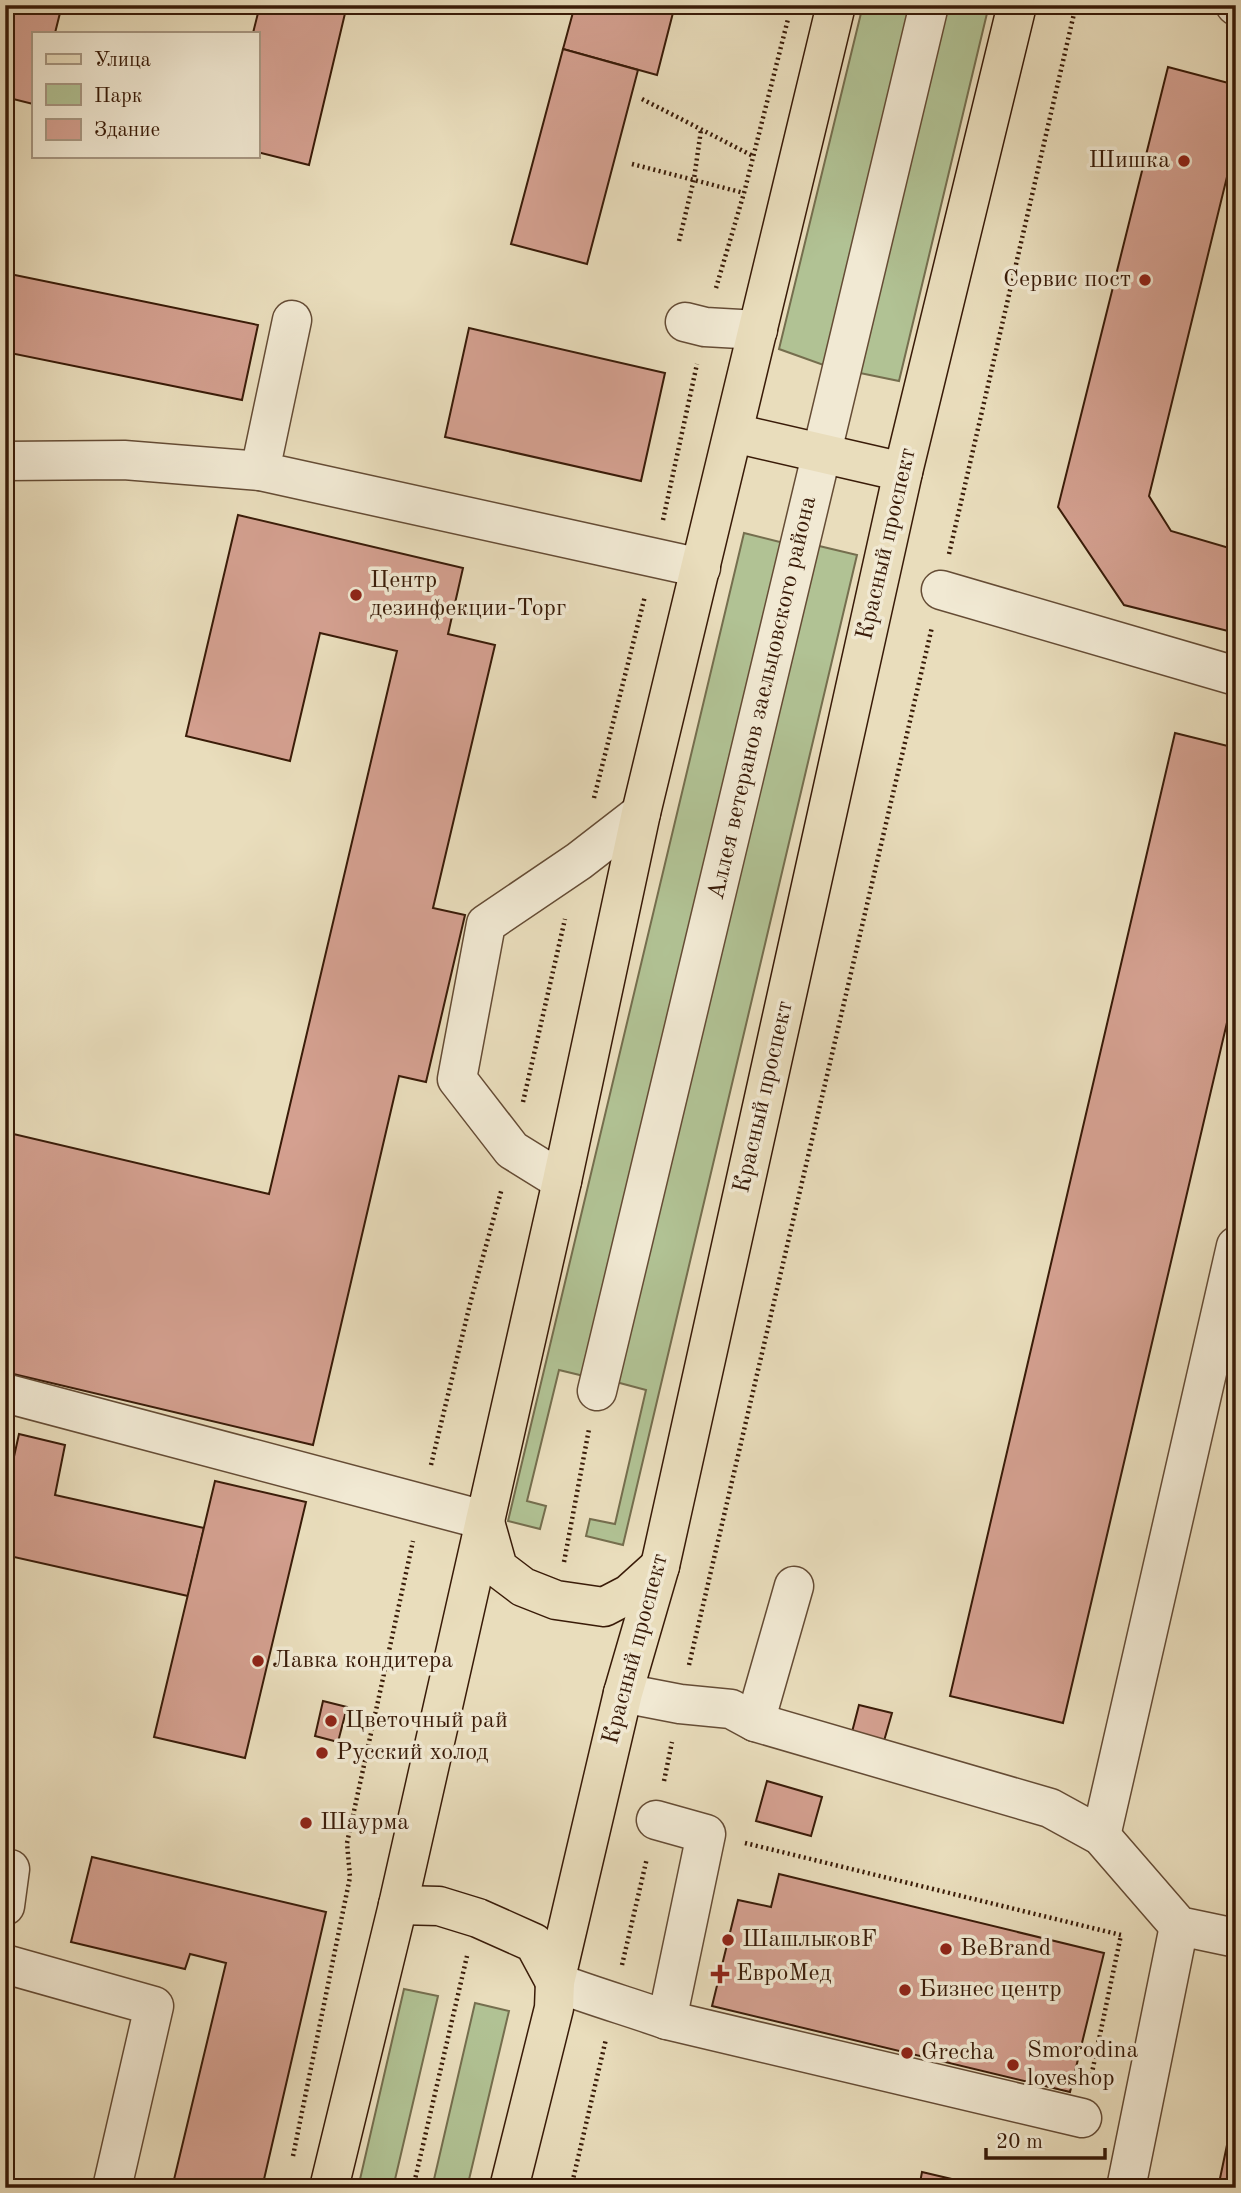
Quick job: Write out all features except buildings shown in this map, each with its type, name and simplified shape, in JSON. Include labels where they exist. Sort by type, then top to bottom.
[{"type":"main road","points":[[329,2188],[398,1905],[562,1181],[641,813],[836,5]]},
{"type":"main road","name":"Красный проспект","points":[[509,2188],[554,2008],[555,1982],[623,1693],[660,1566],[903,472],[1017,5]]},
{"type":"main road","points":[[733,433],[903,472]]},
{"type":"main road","points":[[484,1520],[499,1568],[523,1587],[556,1600],[604,1607],[629,1594],[660,1566]]},
{"type":"main road","points":[[398,1905],[439,1906],[478,1918],[534,1943],[555,1982]]},
{"type":"street","name":"Аллея ветеранов заельцовского района","points":[[597,1391],[929,5]]},
{"type":"street","points":[[260,471],[292,320]]},
{"type":"street","points":[[695,324],[758,330]]},
{"type":"street","points":[[5,461],[124,460],[260,471],[701,568]]},
{"type":"street","points":[[941,590],[1236,676]]},
{"type":"street","points":[[562,1181],[512,1150],[457,1079],[486,924],[579,861],[641,813]]},
{"type":"street","points":[[1101,1836],[1236,1246]]},
{"type":"street","points":[[5,1393],[484,1520]]},
{"type":"street","points":[[755,1722],[794,1586]]},
{"type":"street","points":[[623,1693],[680,1704],[731,1709],[755,1722],[1050,1808],[1101,1836],[1179,1926],[1236,1938]]},
{"type":"street","points":[[656,1820],[706,1833],[667,2020]]},
{"type":"street","points":[[1126,2188],[1179,1926]]},
{"type":"street","points":[[5,1964],[154,2006],[112,2188]]},
{"type":"street","points":[[555,1982],[613,2004],[667,2020],[1082,2118]]},
{"type":"path","points":[[571,2188],[680,1704],[1076,5]]},
{"type":"path","points":[[291,2162],[350,1877],[347,1843],[422,1504],[471,1300],[512,1150],[579,861],[654,557],[695,324],[744,192],[789,18]]},
{"type":"path","points":[[642,99],[753,156]]},
{"type":"path","points":[[679,241],[694,179],[701,130]]},
{"type":"path","points":[[632,164],[744,192]]},
{"type":"path","points":[[556,1600],[597,1391]]},
{"type":"path","points":[[706,1833],[1121,1935],[1082,2118]]},
{"type":"path","points":[[414,2188],[457,1992],[478,1918]]},
{"type":"green space","points":[[863,5],[914,5],[829,367],[779,349]]},
{"type":"green space","points":[[940,5],[989,5],[899,381],[855,372]]},
{"type":"green space","points":[[744,533],[788,544],[588,1377],[559,1370],[527,1501],[546,1506],[540,1529],[508,1521]]},
{"type":"green space","points":[[815,545],[857,555],[623,1545],[586,1536],[590,1519],[615,1524],[646,1390],[616,1382]]},
{"type":"green space","points":[[404,1989],[438,1996],[393,2188],[358,2188]]},
{"type":"green space","points":[[475,2003],[509,2011],[467,2188],[432,2188]]},
{"type":"place","name":"Шишка","points":[[1184,161]]},
{"type":"place","name":"Сервис пост","points":[[1145,280]]},
{"type":"place","name":"Центр дезинфекции-Торг","points":[[356,595]]},
{"type":"place","name":"Лавка кондитера","points":[[258,1661]]},
{"type":"place","name":"Цветочный рай","points":[[331,1721]]},
{"type":"place","name":"Русский холод","points":[[322,1753]]},
{"type":"place","name":"Шаурма","points":[[306,1823]]},
{"type":"place","name":"ШашлыковF","points":[[728,1940]]},
{"type":"place","name":"BeBrand","points":[[946,1949]]},
{"type":"place","name":"ЕвроМед","points":[[720,1974]]},
{"type":"place","name":"Бизнес центр","points":[[905,1990]]},
{"type":"place","name":"Grecha","points":[[907,2053]]},
{"type":"place","name":"Smorodina loveshop","points":[[1013,2065]]}]
